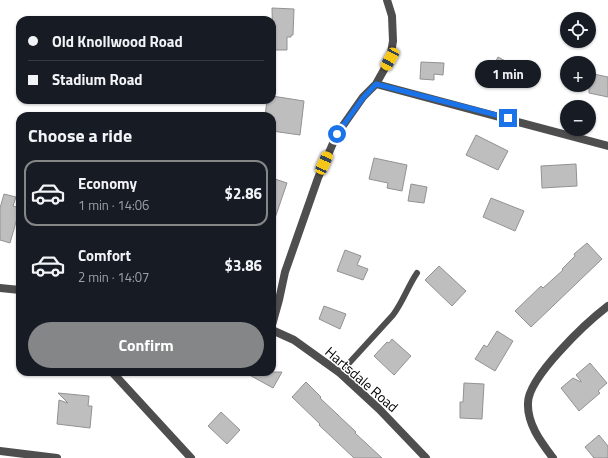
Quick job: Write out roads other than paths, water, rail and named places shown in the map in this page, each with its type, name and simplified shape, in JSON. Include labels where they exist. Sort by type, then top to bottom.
[{"type":"street","points":[[276,312],[285,272],[318,178],[337,134],[363,98],[376,84],[390,59],[393,41],[392,16],[387,0]]},
{"type":"street","points":[[376,84],[608,146]]},
{"type":"street","points":[[0,288],[16,290]]},
{"type":"street","points":[[553,458],[536,434],[529,416],[528,403],[532,388],[557,353],[608,306]]},
{"type":"street","name":"Hartsdale Road","points":[[276,332],[294,340],[340,373],[379,408],[426,458]]},
{"type":"street","points":[[116,376],[191,458]]},
{"type":"street","points":[[0,451],[57,458]]},
{"type":"lane","points":[[340,373],[393,315],[409,284],[417,273]]}]
